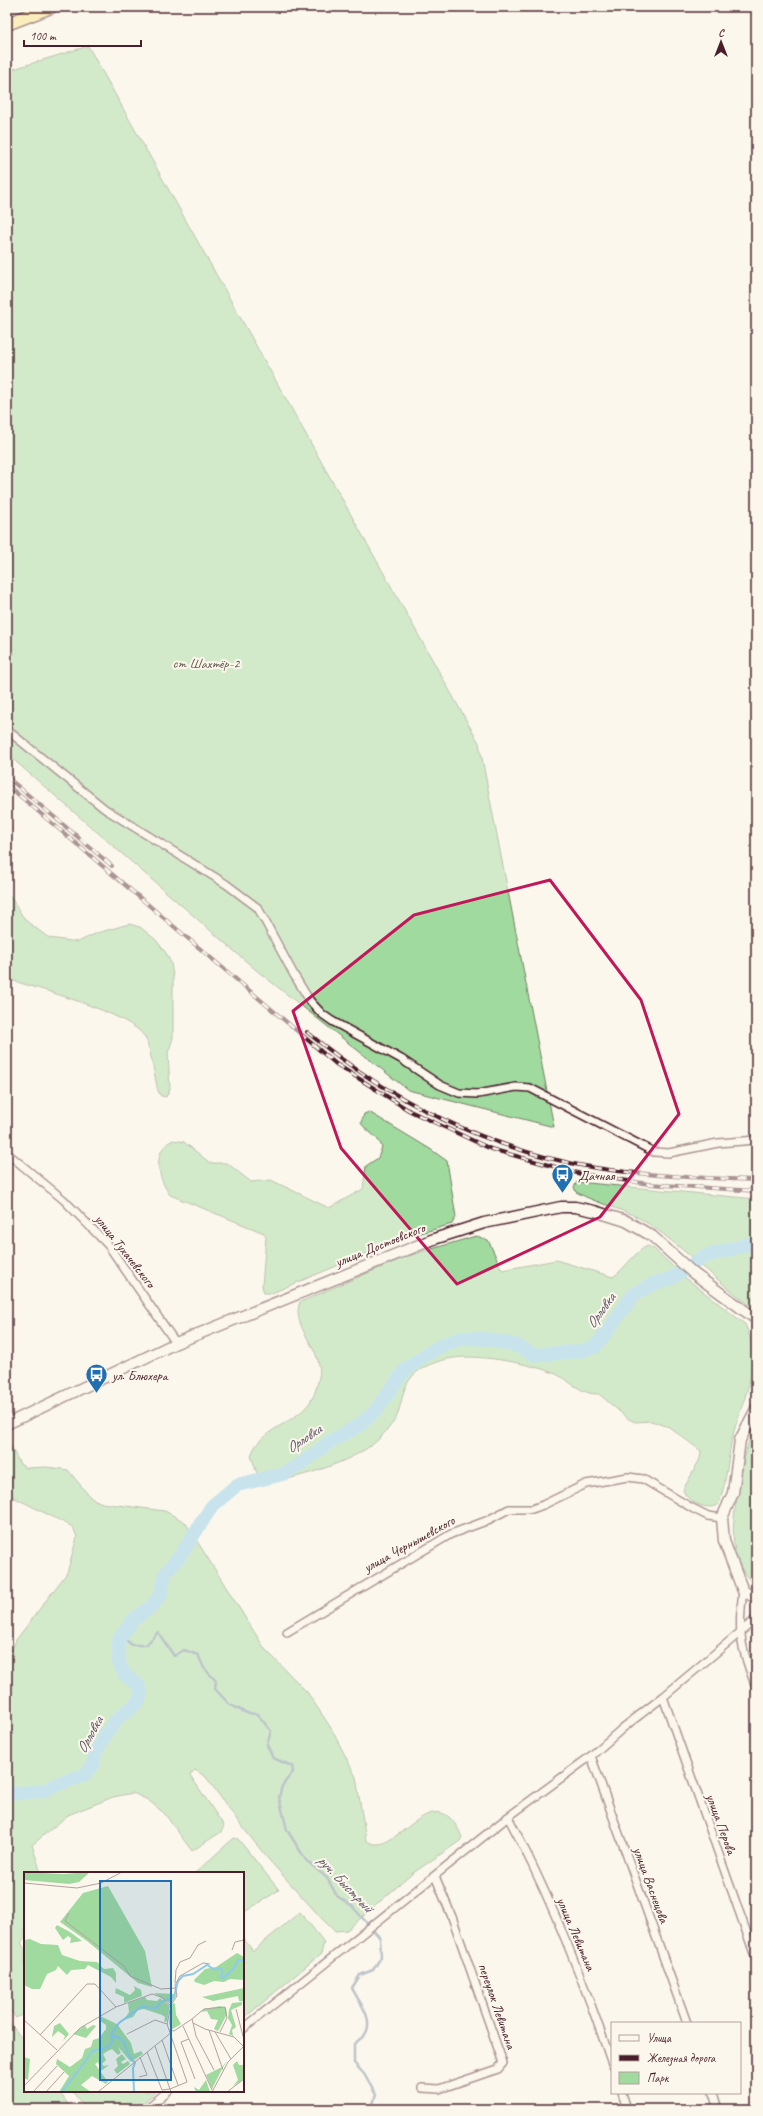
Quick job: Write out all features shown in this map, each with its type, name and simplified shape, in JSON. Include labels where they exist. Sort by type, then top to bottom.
[{"type":"highway","points":[[7,24],[51,7]]},
{"type":"main road","name":"улица Достоевского","points":[[7,1424],[176,1343],[434,1239],[484,1223],[561,1207],[594,1211],[626,1220],[652,1236],[693,1273],[756,1319]]},
{"type":"main road","points":[[756,1409],[740,1440],[733,1493],[722,1518],[724,1541],[743,1591],[756,1598]]},
{"type":"street","points":[[7,730],[105,809],[226,884],[258,908],[294,976],[310,1001],[322,1014],[401,1059],[440,1085],[460,1093],[471,1094],[516,1087],[530,1088],[640,1147],[654,1152],[669,1153],[718,1143],[756,1140]]},
{"type":"street","name":"улица Тухачевского","points":[[7,1153],[64,1200],[108,1245],[176,1343]]},
{"type":"street","name":"улица Чернышевского","points":[[288,1632],[451,1534],[486,1521],[509,1509],[532,1509],[543,1505],[586,1484],[628,1477],[643,1479],[708,1516],[722,1518]]},
{"type":"street","points":[[743,1591],[740,1634],[745,1658],[756,1687]]},
{"type":"street","points":[[244,2028],[508,1817],[591,1756],[624,1727],[740,1634],[756,1619]]},
{"type":"street","name":"улица Перова","points":[[663,1697],[756,1959]]},
{"type":"street","name":"улица Васнецова","points":[[591,1756],[687,2022]]},
{"type":"street","name":"улица Левитана","points":[[508,1817],[526,1850],[560,1928],[611,2061]]},
{"type":"street","name":"переулок Левитана","points":[[422,2088],[439,2089],[498,2070],[503,2063],[454,1924],[435,1876]]},
{"type":"street","points":[[146,2109],[167,2092]]},
{"type":"street","points":[[622,2094],[627,2109]]},
{"type":"street","points":[[713,2094],[718,2109]]},
{"type":"highlighted area","points":[[550,880],[641,1000],[679,1114],[600,1217],[457,1284],[341,1148],[293,1011],[414,915]]},
{"type":"green space","name":"ст Шахтёр-2","points":[[88,46],[479,743],[554,1127],[408,1090],[256,970],[7,754],[7,71]]},
{"type":"green space","points":[[7,891],[25,920],[49,938],[78,942],[97,933],[129,924],[140,927],[156,940],[166,953],[171,963],[173,976],[173,1038],[168,1053],[170,1089],[166,1097],[161,1096],[158,1091],[147,1041],[136,1028],[102,1010],[81,1002],[7,979]]},
{"type":"green space","points":[[369,1112],[447,1161],[456,1217],[452,1224],[401,1239],[272,1293],[264,1293],[262,1286],[266,1237],[264,1233],[170,1195],[162,1181],[159,1158],[166,1145],[173,1140],[184,1142],[210,1163],[227,1163],[251,1182],[271,1180],[329,1208],[363,1189],[366,1166],[378,1158],[382,1147],[375,1137],[361,1123],[364,1114]]},
{"type":"green space","points":[[577,1182],[756,1199],[756,1307],[752,1307],[739,1297],[649,1224],[632,1214],[576,1192],[574,1187]]},
{"type":"green space","points":[[476,1236],[488,1240],[502,1270],[556,1260],[613,1277],[639,1251],[648,1246],[654,1249],[683,1276],[745,1324],[750,1338],[752,1365],[747,1390],[734,1431],[724,1487],[718,1505],[714,1507],[703,1506],[693,1502],[685,1494],[683,1490],[700,1459],[701,1451],[669,1427],[651,1421],[635,1422],[627,1418],[599,1394],[593,1394],[582,1390],[556,1374],[546,1370],[520,1363],[478,1357],[443,1360],[425,1367],[415,1374],[405,1388],[395,1420],[381,1437],[371,1446],[358,1454],[311,1473],[280,1481],[267,1483],[258,1476],[251,1456],[256,1445],[273,1430],[303,1410],[311,1401],[316,1389],[320,1368],[314,1349],[301,1326],[298,1310],[300,1302],[408,1256]]},
{"type":"green space","points":[[756,1424],[756,1585],[746,1575],[739,1563],[733,1536],[735,1507],[743,1465],[748,1444]]},
{"type":"green space","points":[[7,1439],[20,1464],[26,1468],[47,1467],[68,1470],[91,1498],[102,1503],[165,1511],[185,1522],[265,1649],[307,1692],[331,1728],[356,1777],[366,1840],[377,1844],[389,1840],[414,1822],[427,1815],[439,1813],[451,1819],[462,1837],[460,1841],[413,1873],[347,1930],[335,1931],[323,1920],[268,1859],[240,1824],[206,1777],[195,1770],[190,1775],[224,1826],[221,1832],[192,1851],[164,1813],[148,1800],[133,1793],[113,1797],[68,1815],[32,1845],[41,1872],[24,1872],[24,1940],[21,1943],[24,1948],[24,2014],[16,2018],[7,2006],[7,1660],[16,1640],[67,1573],[77,1537],[73,1527],[7,1494]]},
{"type":"green space","points":[[234,1838],[238,1839],[279,1890],[244,1912],[244,1872],[196,1872]]},
{"type":"green space","points":[[300,1912],[324,1942],[321,1954],[244,2018],[244,1939],[253,1951]]},
{"type":"green space","points":[[7,2020],[24,2041],[24,2092],[60,2092],[71,2109],[7,2109]]},
{"type":"green space","points":[[73,2092],[156,2092],[136,2109],[86,2109]]},
{"type":"waterway","name":"Орловка","points":[[7,1794],[43,1791],[58,1784],[85,1775],[93,1765],[95,1754],[106,1733],[119,1717],[137,1703],[141,1695],[139,1686],[124,1674],[119,1662],[118,1643],[121,1636],[134,1619],[152,1606],[161,1594],[165,1574],[180,1556],[212,1506],[237,1485],[283,1474],[300,1465],[331,1441],[360,1425],[376,1410],[404,1371],[425,1355],[445,1344],[463,1338],[486,1339],[515,1345],[535,1355],[581,1351],[596,1346],[634,1294],[653,1284],[672,1278],[703,1257],[756,1242]]},
{"type":"waterway","name":"руч. Быстрый","points":[[121,1636],[132,1645],[146,1645],[158,1632],[174,1656],[184,1650],[198,1655],[204,1668],[216,1681],[215,1689],[230,1705],[247,1713],[257,1714],[271,1731],[267,1745],[273,1758],[292,1766],[293,1772],[282,1786],[279,1797],[287,1830],[306,1860],[327,1878],[337,1896],[352,1906],[380,1938],[381,1957],[373,1970],[360,1975],[352,1988],[367,2016],[368,2021],[366,2033],[354,2044],[354,2063],[364,2074],[376,2095],[373,2104],[364,2109]]},
{"type":"railway","points":[[7,777],[112,866]]},
{"type":"railway","points":[[7,785],[336,1064],[410,1111],[491,1149],[581,1174],[649,1184],[756,1191]]},
{"type":"railway","points":[[307,1032],[372,1080],[407,1101],[442,1119],[517,1149],[556,1160],[616,1171],[756,1180]]},
{"type":"place","name":"Дачная","points":[[562,1194]]},
{"type":"place","name":"ул. Блюхера","points":[[96,1394]]}]
